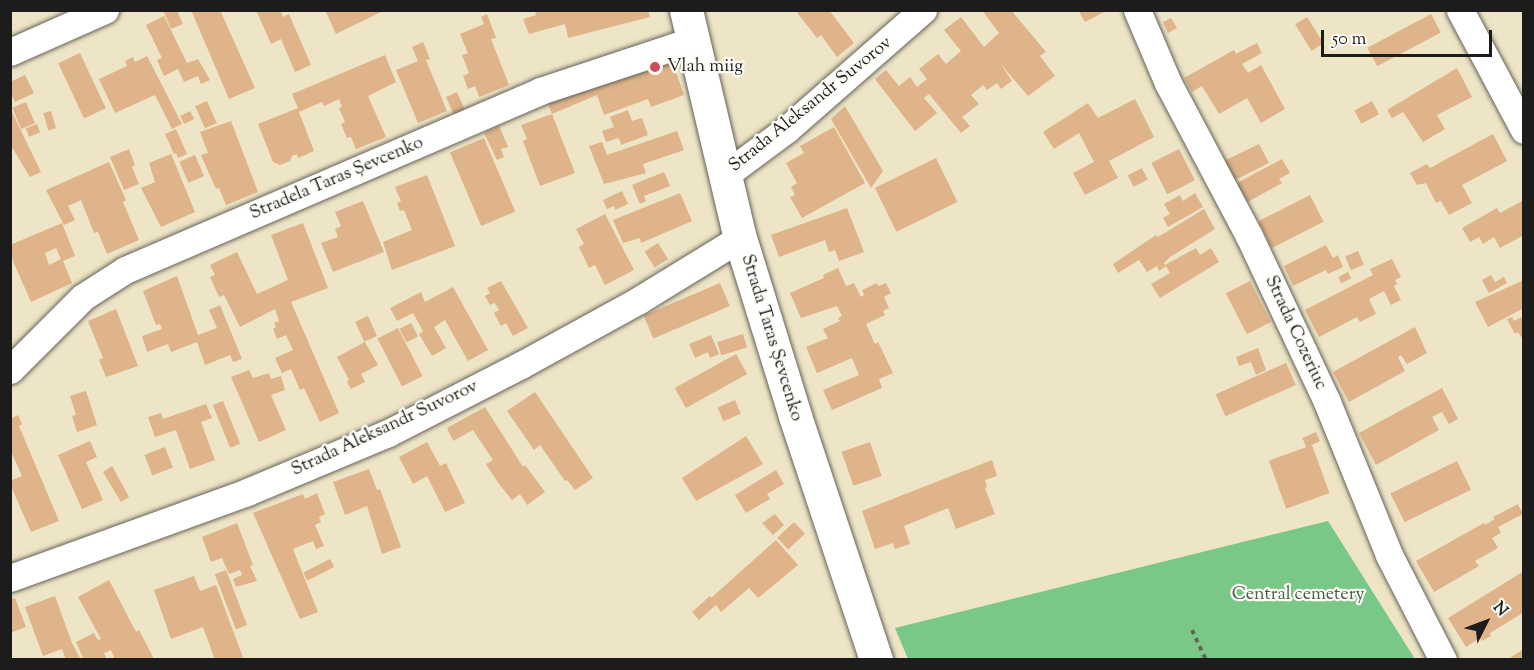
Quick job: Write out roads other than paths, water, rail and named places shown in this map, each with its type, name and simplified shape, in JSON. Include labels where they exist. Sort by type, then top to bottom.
[{"type":"main road","name":"Strada Taras Șevcenko","points":[[690,25],[740,238],[876,660]]},
{"type":"street","points":[[10,52],[105,10]]},
{"type":"street","name":"Strada Aleksandr Suvorov","points":[[725,175],[787,129],[923,10]]},
{"type":"street","name":"Strada Cozeriuc","points":[[1137,10],[1168,83],[1254,246],[1327,402],[1389,555],[1443,660]]},
{"type":"street","points":[[1460,10],[1524,130]]},
{"type":"street","name":"Stradela Taras Șevcenko","points":[[10,370],[82,297],[125,270],[690,25]]},
{"type":"street","name":"Strada Aleksandr Suvorov","points":[[10,578],[247,492],[388,433],[531,360],[639,300],[740,238]]},
{"type":"place","name":"Vlah miig","points":[[655,67]]},
{"type":"park label","name":"Central cemetery","points":[[1298,595]]}]
